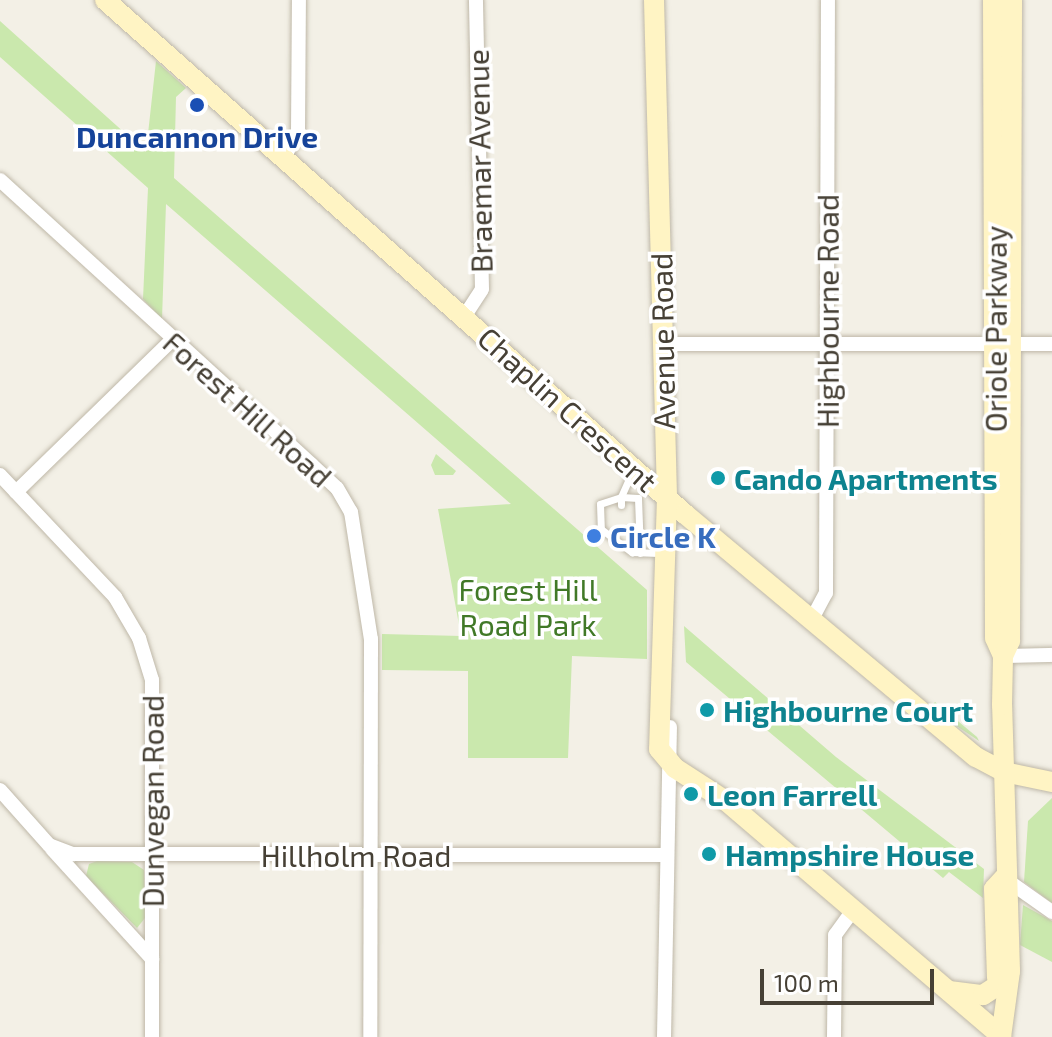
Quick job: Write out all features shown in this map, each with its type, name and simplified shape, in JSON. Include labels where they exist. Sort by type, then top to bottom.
[{"type":"street","points":[[284,157],[298,133],[299,0]]},
{"type":"street","name":"Braemar Avenue","points":[[464,317],[482,289],[476,0]]},
{"type":"street","name":"Avenue Road","points":[[654,0],[667,497],[664,1037]]},
{"type":"street","name":"Highbourne Road","points":[[812,619],[826,593],[828,0]]},
{"type":"street","name":"Oriole Parkway","points":[[993,0],[1005,344]]},
{"type":"street","name":"Oriole Parkway","points":[[1001,1030],[1010,971],[1010,890],[1004,878],[1003,656],[995,638],[1012,0]]},
{"type":"street","name":"Chaplin Crescent","points":[[117,4],[284,157],[667,497],[976,757],[1004,772],[1052,782]]},
{"type":"street","name":"Forest Hill Road","points":[[0,180],[171,341],[329,480],[351,512],[371,617],[370,1037]]},
{"type":"street","points":[[16,492],[171,341]]},
{"type":"street","points":[[662,344],[1052,344]]},
{"type":"street","name":"Dunvegan Road","points":[[0,475],[115,597],[139,638],[152,680],[152,1037]]},
{"type":"street","points":[[1003,656],[1052,655]]},
{"type":"street","name":"Avenue Road","points":[[664,756],[670,727],[665,681]]},
{"type":"street","points":[[670,727],[679,753],[726,801]]},
{"type":"street","points":[[664,756],[726,801],[948,991],[1001,1030]]},
{"type":"street","points":[[0,790],[152,959]]},
{"type":"street","name":"Hillholm Road","points":[[49,845],[73,854],[665,855]]},
{"type":"street","points":[[1004,878],[1052,912]]},
{"type":"street","name":"Oriole Parkway","points":[[1001,1030],[994,889],[1004,878]]},
{"type":"street","points":[[834,1037],[835,935],[854,909]]},
{"type":"street","points":[[948,991],[983,995],[997,986]]},
{"type":"lane","points":[[621,501],[634,467]]},
{"type":"lane","points":[[640,553],[638,498],[600,504],[601,529],[621,544],[640,553],[667,553]]},
{"type":"lane","points":[[621,530],[621,544]]},
{"type":"green space","name":"Forest Hill Road Park","points":[[0,21],[146,152],[156,61],[186,88],[176,97],[174,178],[647,590],[647,659],[572,656],[568,758],[468,758],[468,671],[382,670],[382,634],[461,636],[438,509],[511,504],[166,204],[162,319],[143,299],[148,188],[0,57]]},
{"type":"green space","points":[[436,454],[456,471],[453,475],[435,475],[431,465]]},
{"type":"green space","points":[[684,626],[836,757],[984,869],[983,898],[949,872],[943,878],[686,662]]},
{"type":"green space","points":[[935,702],[977,737],[979,741],[930,708]]},
{"type":"green space","points":[[1052,798],[1052,903],[1024,882],[1028,821]]},
{"type":"green space","points":[[97,861],[132,862],[144,870],[145,918],[137,928],[86,876],[89,864]]},
{"type":"green space","points":[[1023,905],[1052,921],[1052,962],[1020,945]]},
{"type":"place","name":"Duncannon Drive","points":[[197,105]]},
{"type":"place","name":"Cando Apartments","points":[[718,478]]},
{"type":"place","name":"Circle K","points":[[594,536]]},
{"type":"place","name":"Highbourne Court","points":[[707,710]]},
{"type":"place","name":"Leon Farrell","points":[[691,794]]},
{"type":"place","name":"Hampshire House","points":[[709,854]]}]
